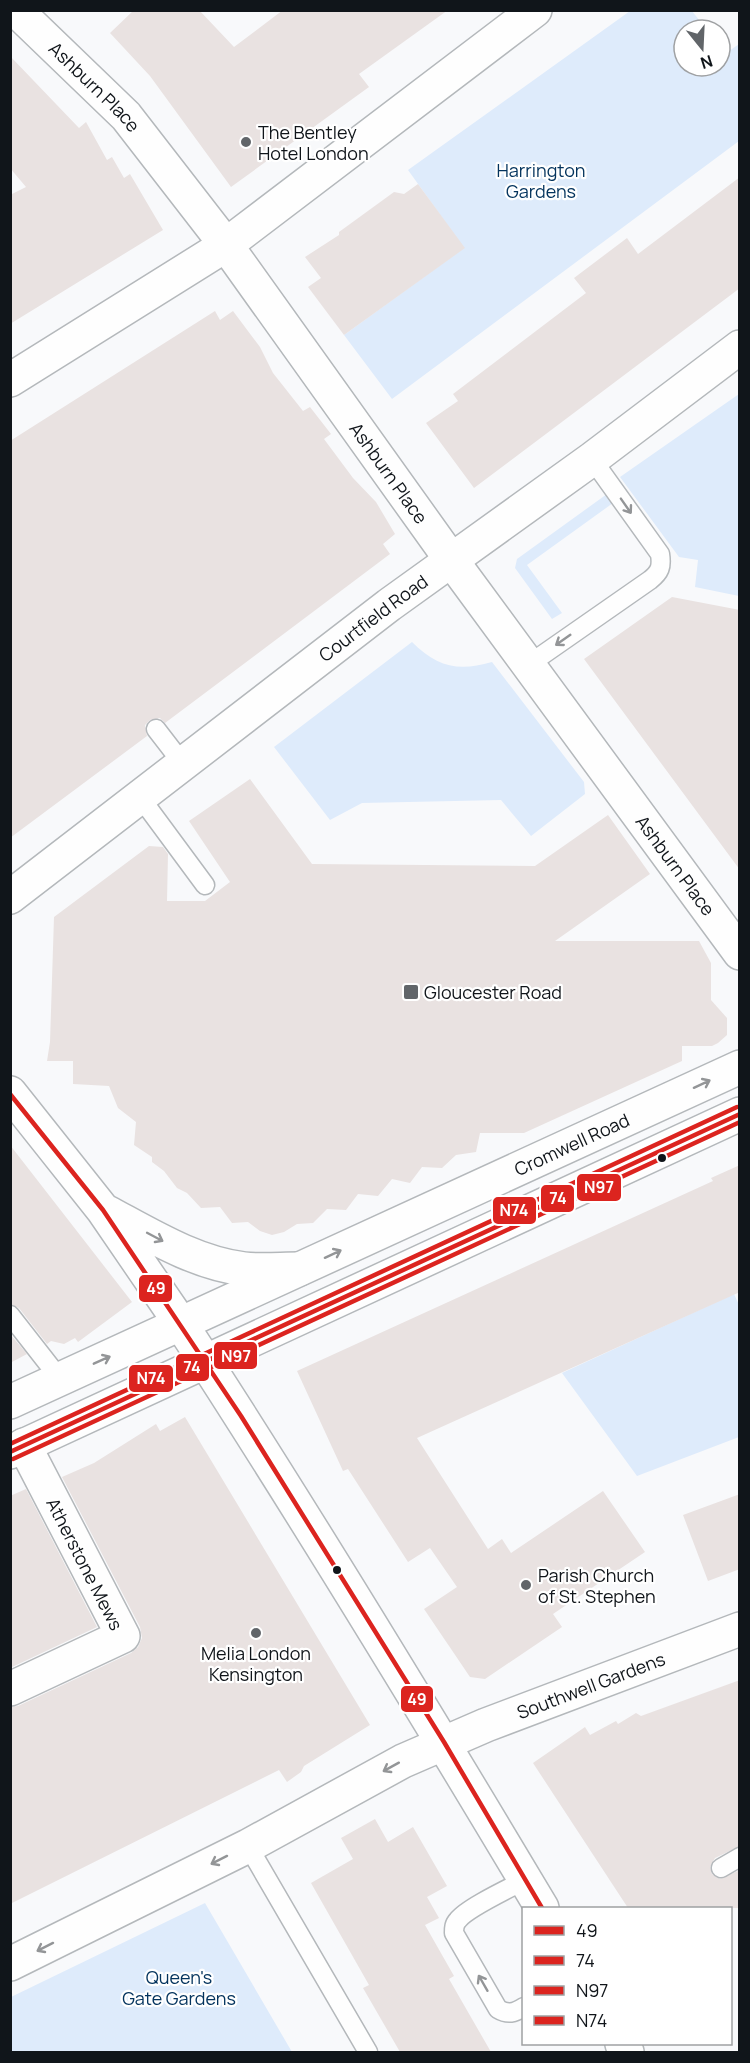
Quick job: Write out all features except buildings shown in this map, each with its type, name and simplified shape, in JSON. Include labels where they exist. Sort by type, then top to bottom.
[{"type":"main road","name":"Ashburn Place","points":[[16,10],[126,116],[226,245],[452,561],[740,953]]},
{"type":"main road","points":[[10,380],[226,245],[535,10]]},
{"type":"main road","name":"Courtfield Road","points":[[10,897],[389,605],[592,459],[740,347]]},
{"type":"main road","name":"Cromwell Road","points":[[10,1402],[740,1067]]},
{"type":"main road","points":[[10,1093],[103,1210],[181,1324],[241,1416],[444,1743],[541,1907]]},
{"type":"main road","points":[[17,1448],[740,1114]]},
{"type":"main road","points":[[103,1210],[175,1248],[219,1263],[244,1269],[299,1269]]},
{"type":"main road","name":"Atherstone Mews","points":[[10,1689],[123,1636],[17,1448]]},
{"type":"main road","name":"Southwell Gardens","points":[[444,1743],[740,1629]]},
{"type":"main road","points":[[10,1964],[248,1846],[403,1761],[444,1743]]},
{"type":"lane","points":[[528,665],[650,580],[658,573],[662,564],[660,554],[592,459]]},
{"type":"lane","points":[[156,729],[183,764]]},
{"type":"lane","points":[[140,797],[206,885]]},
{"type":"lane","points":[[10,1315],[60,1379]]},
{"type":"lane","points":[[248,1846],[369,2052]]},
{"type":"lane","points":[[721,1868],[740,1857]]},
{"type":"lane","points":[[522,2008],[506,2013],[498,2009],[454,1933],[457,1920],[466,1912],[525,1880]]},
{"type":"green space","name":"Harrington Gardens","points":[[630,11],[692,11],[698,18],[672,18],[672,78],[732,78],[732,49],[739,44],[739,141],[392,399],[344,335],[464,248],[408,170]]},
{"type":"green space","points":[[739,394],[739,596],[695,587],[698,560],[679,557],[620,477]]},
{"type":"green space","points":[[607,494],[613,503],[527,565],[562,613],[552,619],[515,568],[517,559]]},
{"type":"green space","points":[[412,642],[430,657],[449,665],[469,667],[492,662],[584,782],[585,794],[531,836],[501,800],[362,803],[330,820],[274,747]]},
{"type":"green space","points":[[734,1294],[740,1307],[739,1437],[637,1476],[562,1373]]},
{"type":"green space","name":"Queen's Gate Gardens","points":[[205,1903],[292,2052],[11,2052],[11,1997]]},
{"type":"transit line","name":"49","points":[[10,1094],[103,1210],[241,1416],[444,1742],[541,1907]]},
{"type":"transit line","name":"N74","points":[[10,1444],[737,1107]]},
{"type":"transit line","name":"74","points":[[10,1452],[740,1114]]},
{"type":"transit line","name":"N97","points":[[13,1459],[740,1122]]},
{"type":"place","name":"The Bentley Hotel London","points":[[246,142]]},
{"type":"place","name":"Gloucester Road","points":[[411,992]]},
{"type":"place","name":"Parish Church of St. Stephen","points":[[526,1585]]},
{"type":"place","name":"Melia London Kensington","points":[[256,1633]]}]
